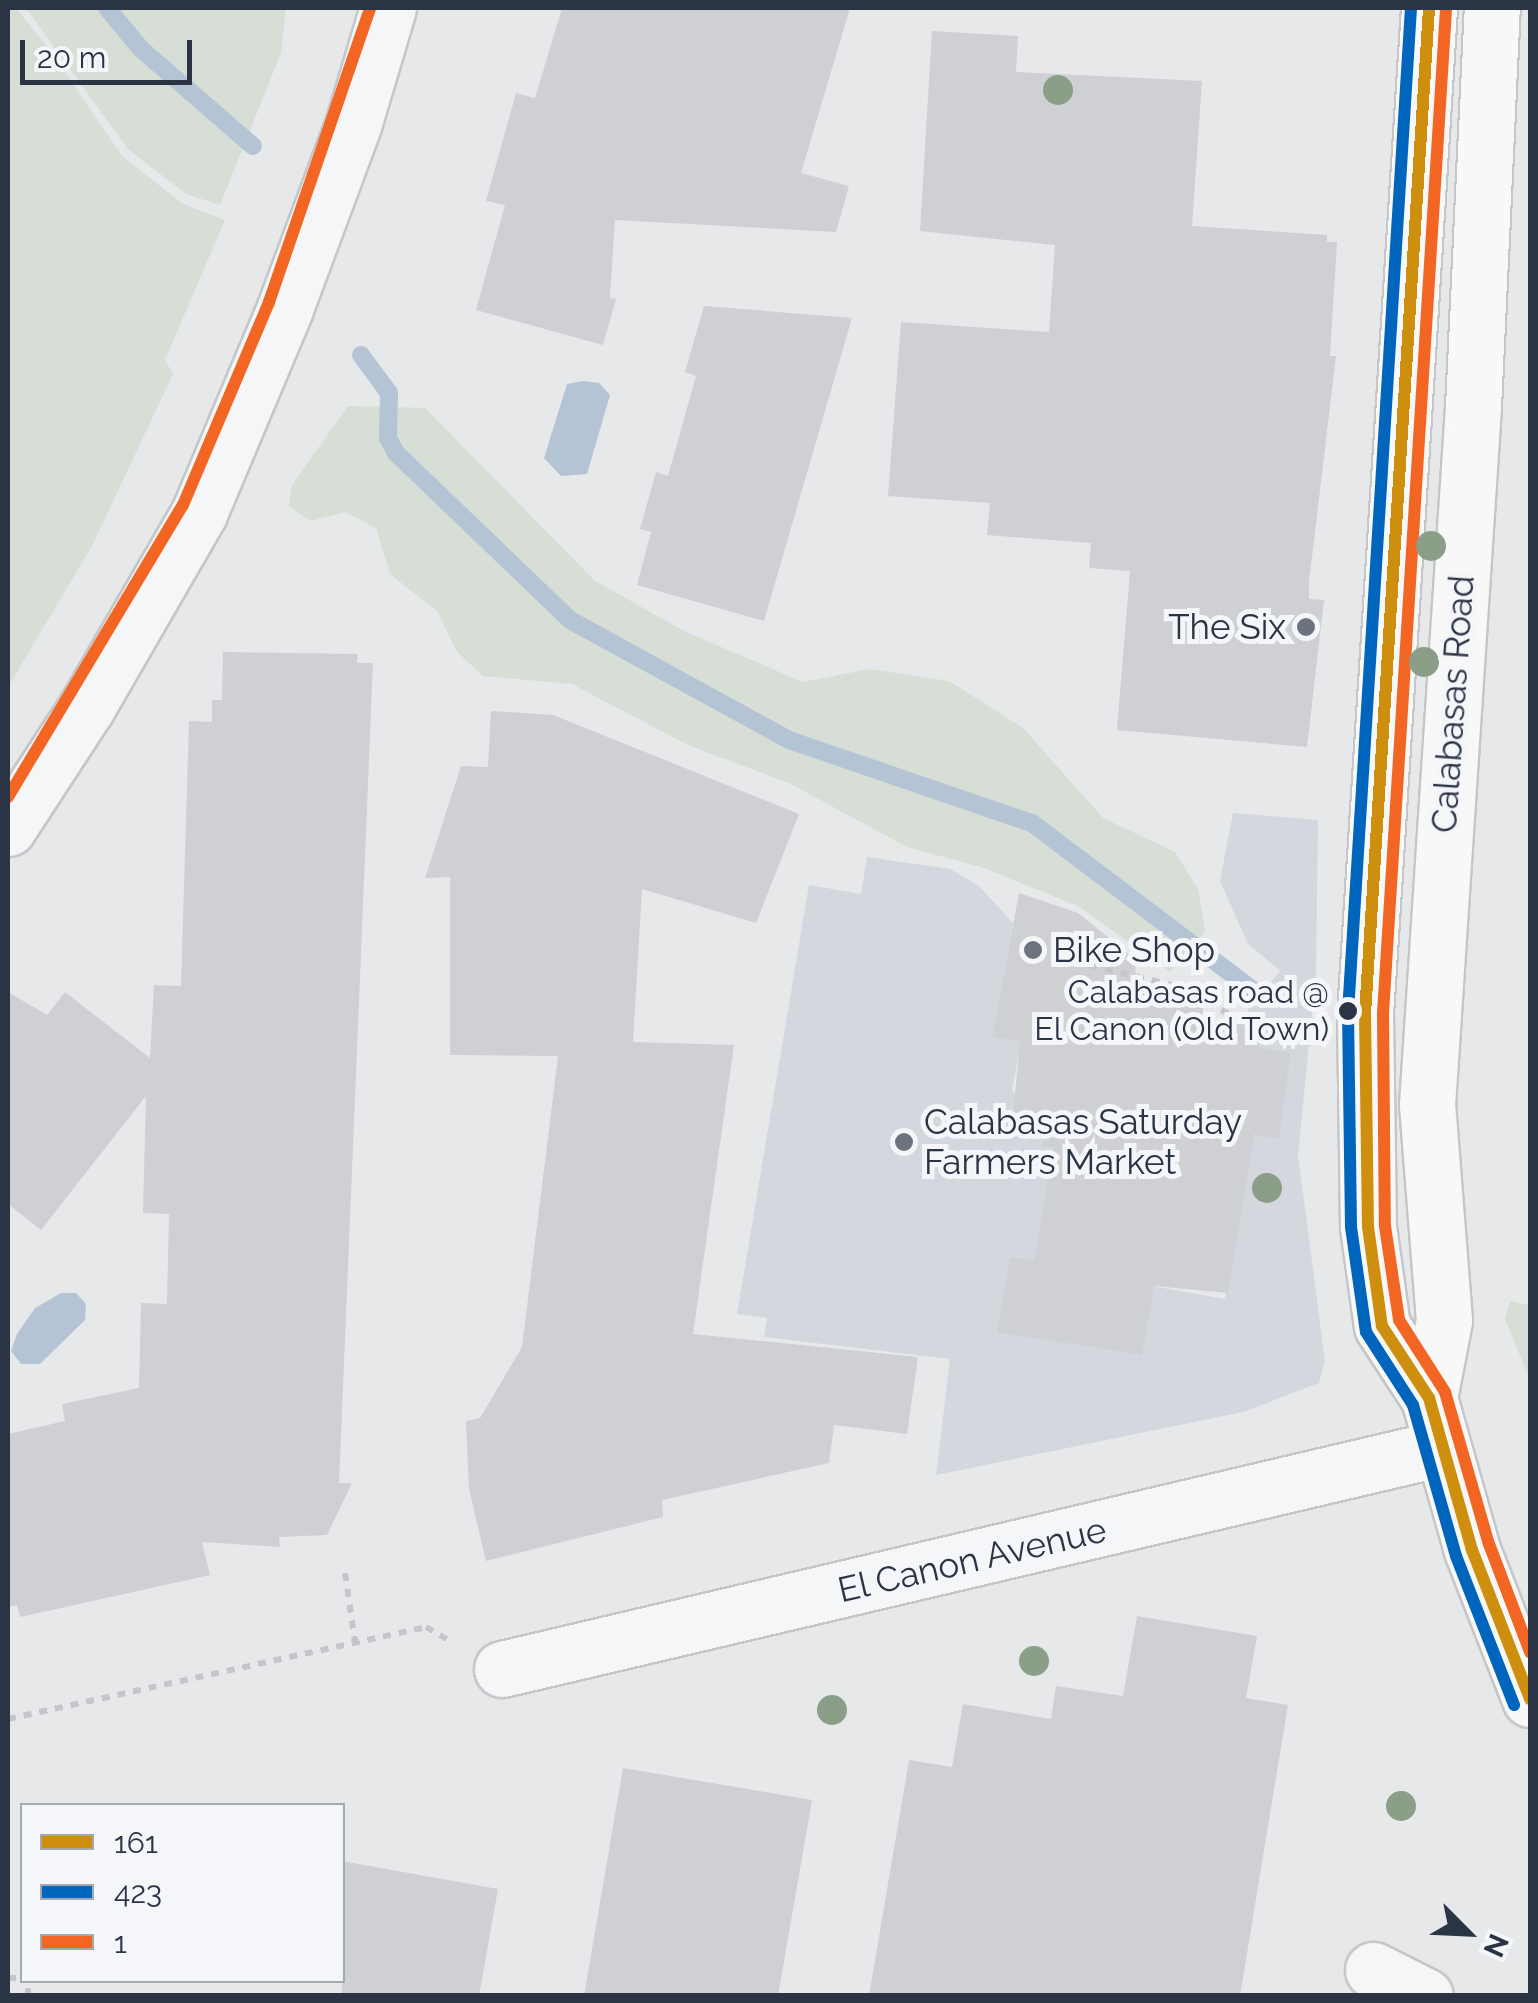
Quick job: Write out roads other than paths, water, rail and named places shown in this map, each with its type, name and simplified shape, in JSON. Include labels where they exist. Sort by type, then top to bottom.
[{"type":"main road","name":"Calabasas Road","points":[[1428,8],[1365,1014],[1368,1227],[1382,1326],[1435,1424],[1504,1640],[1530,1699]]},
{"type":"main road","name":"Calabasas Road","points":[[1435,1424],[1444,1320],[1426,1105],[1474,407],[1492,8]]},
{"type":"street","points":[[8,828],[87,707],[199,513],[291,292],[388,8]]},
{"type":"street","name":"El Canon Avenue","points":[[502,1669],[1435,1424]]},
{"type":"street","points":[[1373,1970],[1425,1996]]},
{"type":"water","points":[[599,383],[610,395],[587,474],[561,476],[544,458],[567,384]]},
{"type":"water","points":[[61,1293],[76,1293],[86,1304],[85,1320],[40,1364],[21,1364],[11,1351],[17,1334],[35,1308]]},
{"type":"waterway","points":[[107,8],[141,49],[253,146]]},
{"type":"waterway","points":[[361,355],[389,393],[388,438],[396,453],[570,620],[789,740],[1032,823],[1254,991]]},
{"type":"place","name":"The Six","points":[[1306,627]]},
{"type":"place","name":"Bike Shop","points":[[1033,950]]},
{"type":"place","name":"Calabasas road @ El Canon (Old Town)","points":[[1348,1011]]},
{"type":"place","name":"Calabasas Saturday Farmers Market","points":[[904,1142]]}]
